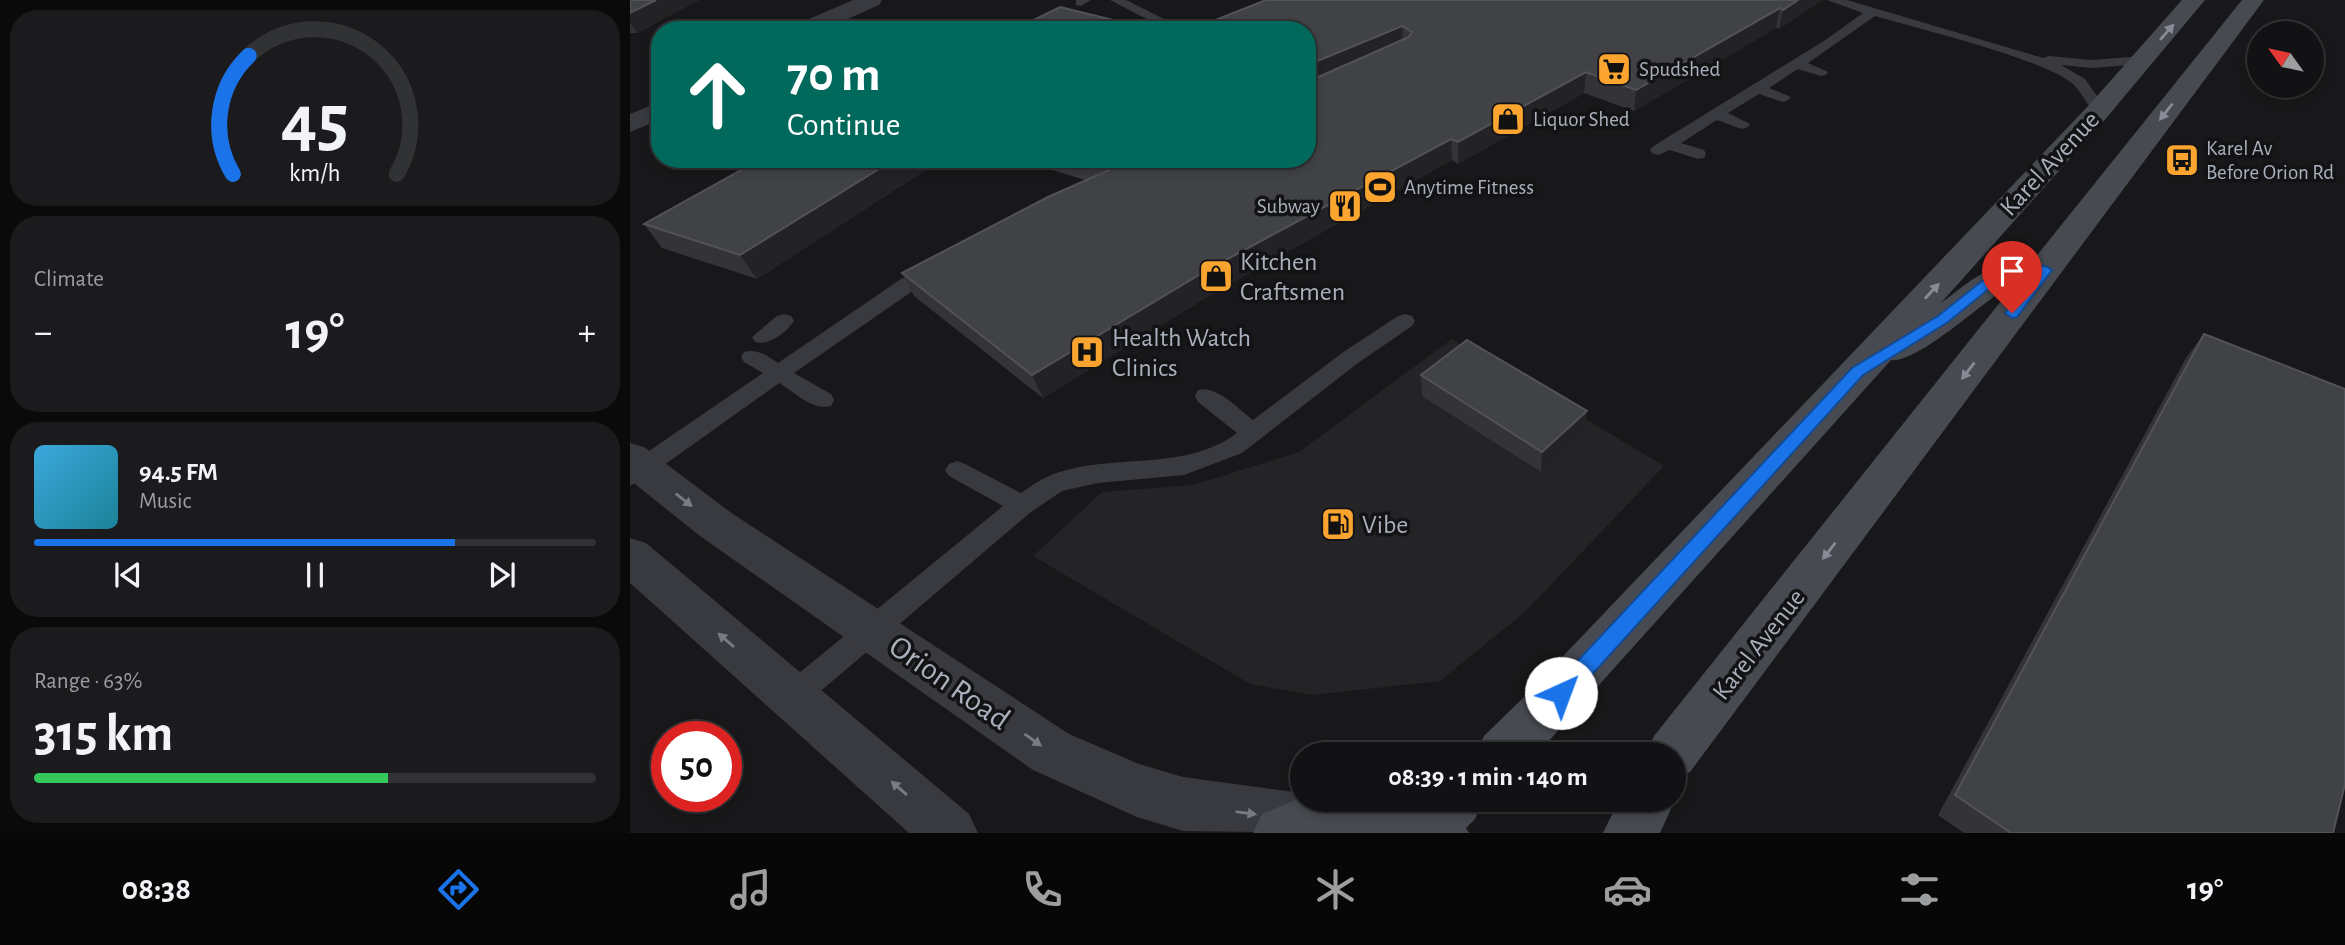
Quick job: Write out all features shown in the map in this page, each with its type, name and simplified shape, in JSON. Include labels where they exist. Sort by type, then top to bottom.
[{"type":"main road","name":"Karel Avenue","points":[[1513,742],[2099,110],[2194,0]]},
{"type":"main road","name":"Karel Avenue","points":[[1681,742],[2253,0]]},
{"type":"main road","points":[[1858,372],[1943,319],[1987,284],[2017,268],[2045,270]]},
{"type":"main road","points":[[1630,833],[1641,812]]},
{"type":"main road","points":[[1294,827],[1366,814],[1442,820]]},
{"type":"street","points":[[828,21],[881,2]]},
{"type":"street","points":[[851,21],[881,2]]},
{"type":"street","points":[[630,105],[651,97]]},
{"type":"street","points":[[630,124],[651,114]]},
{"type":"street","name":"Orion Road","points":[[634,467],[1051,752],[1137,790],[1183,804],[1294,827]]},
{"type":"street","points":[[630,556],[950,833]]},
{"type":"lane","points":[[1116,0],[1159,21]]},
{"type":"lane","points":[[1833,0],[2019,54],[2065,63],[2143,60]]},
{"type":"lane","points":[[1698,154],[1664,147],[1832,42],[1872,12]]},
{"type":"lane","points":[[1832,42],[1856,49]]},
{"type":"lane","points":[[2019,54],[2062,71],[2080,82],[2099,110]]},
{"type":"lane","points":[[1797,64],[1821,72]]},
{"type":"lane","points":[[1758,89],[1783,97]]},
{"type":"lane","points":[[1717,115],[1742,124]]},
{"type":"lane","points":[[1064,168],[1088,176],[1101,168]]},
{"type":"lane","points":[[1091,194],[1116,182]]},
{"type":"lane","points":[[634,467],[778,374],[908,283],[954,258]]},
{"type":"lane","points":[[762,337],[784,321]]},
{"type":"lane","points":[[792,697],[1022,505],[1055,483],[1098,474],[1184,466],[1234,447],[1350,358],[1405,321]]},
{"type":"lane","points":[[752,357],[823,400]]},
{"type":"lane","points":[[1206,396],[1253,433]]},
{"type":"lane","points":[[957,470],[1022,505]]},
{"type":"shaded area","name":"Vibe","points":[[1452,339],[1664,466],[1525,612],[1440,681],[1313,695],[1250,684],[1033,556],[1102,492],[1193,485],[1299,452]]},
{"type":"building","points":[[630,0],[656,0],[630,13]]},
{"type":"building","points":[[1266,0],[1798,0],[1636,90],[1586,72],[1458,142],[1451,139],[1209,269],[1032,375],[902,273],[1048,197],[1114,168],[1316,168],[1316,78],[1409,37],[1412,32],[1402,26],[1316,62],[1316,21],[1213,21]]},
{"type":"building","points":[[1060,7],[1117,21],[1031,21]]},
{"type":"building","points":[[745,168],[880,168],[740,255],[644,224]]},
{"type":"building","points":[[2204,334],[2345,389],[2345,784],[2333,833],[2011,833],[1955,795]]},
{"type":"building","points":[[1467,340],[1587,411],[1542,452],[1421,375]]},
{"type":"place","name":"Spudshed","points":[[1614,69]]},
{"type":"place","name":"Liquor Shed","points":[[1508,119]]},
{"type":"place","name":"Karel Av Before Orion Rd","points":[[2182,160]]},
{"type":"place","name":"Anytime Fitness","points":[[1380,187]]},
{"type":"place","name":"Subway","points":[[1345,206]]},
{"type":"place","name":"Kitchen Craftsmen","points":[[1216,276]]},
{"type":"place","name":"Health Watch Clinics","points":[[1087,352]]},
{"type":"place","name":"Vibe","points":[[1338,524]]},
{"type":"route","points":[[1561,693],[1858,372],[1943,319],[1987,284],[2017,268],[2045,270],[2012,313]]}]
